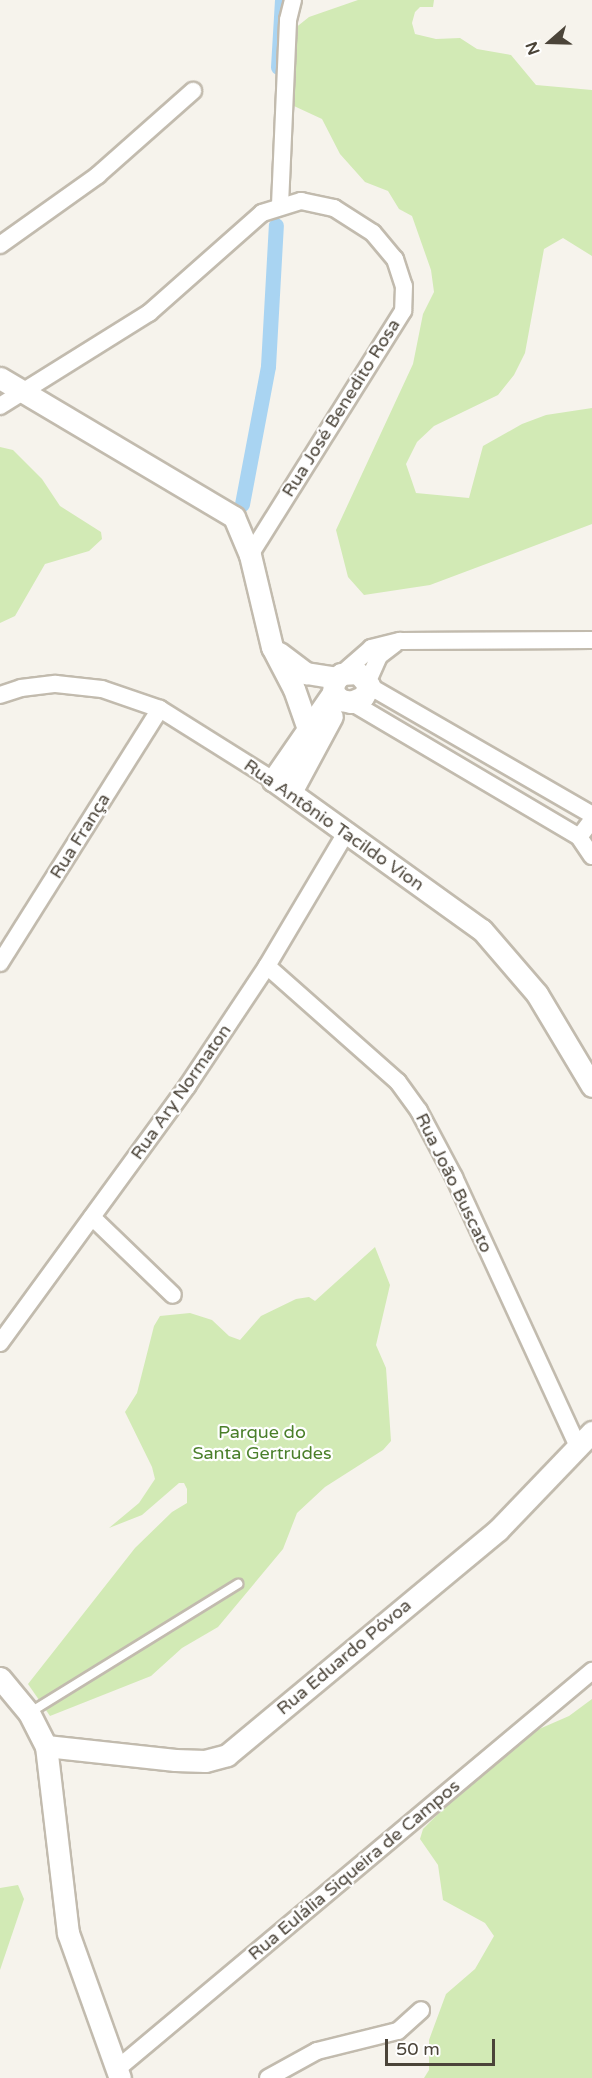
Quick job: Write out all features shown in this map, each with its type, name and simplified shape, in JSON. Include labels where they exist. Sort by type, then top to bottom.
[{"type":"street","points":[[0,406],[149,313],[274,207],[288,20],[293,0]]},
{"type":"street","points":[[0,244],[98,175],[193,91]]},
{"type":"street","name":"Rua José Benedito Rosa","points":[[250,555],[403,311],[404,286],[395,259],[373,233],[334,208],[301,201],[274,207]]},
{"type":"street","points":[[0,378],[217,504],[234,517],[250,555],[272,647],[285,672],[308,729]]},
{"type":"street","points":[[272,647],[306,674],[363,697],[379,656],[400,640]]},
{"type":"street","points":[[273,780],[308,729],[371,648],[400,640],[592,640]]},
{"type":"street","points":[[285,672],[309,686],[340,688],[579,837],[592,856]]},
{"type":"street","points":[[291,792],[340,688],[358,673],[369,684],[592,815]]},
{"type":"street","name":"Rua Antônio Tacildo Vion","points":[[0,695],[21,688],[79,685],[160,709],[273,780],[482,930],[508,956],[537,994],[592,1086]]},
{"type":"street","name":"Rua França","points":[[0,963],[160,709]]},
{"type":"street","points":[[579,837],[592,820]]},
{"type":"street","name":"Rua Ary Normaton","points":[[0,1343],[188,1084],[267,966],[347,831]]},
{"type":"street","name":"Rua João Buscato","points":[[267,966],[398,1082],[419,1111],[585,1439]]},
{"type":"street","points":[[92,1217],[173,1295]]},
{"type":"street","name":"Rua Eduardo Póvoa","points":[[46,1746],[175,1760],[205,1761],[227,1755],[498,1530],[585,1439]]},
{"type":"street","name":"Rua Eulália Siqueira de Campos","points":[[118,2073],[592,1671]]},
{"type":"street","points":[[0,1678],[28,1713],[46,1746],[68,1933],[118,2073]]},
{"type":"street","points":[[268,2078],[316,2050],[398,2031],[422,2010]]},
{"type":"lane","points":[[28,1713],[238,1584]]},
{"type":"green space","points":[[358,0],[434,0],[433,7],[420,7],[415,12],[412,23],[415,34],[436,39],[460,38],[477,49],[511,55],[536,85],[592,90],[592,256],[563,238],[544,249],[525,353],[514,375],[498,395],[434,426],[417,442],[406,464],[416,493],[469,498],[483,446],[522,424],[546,415],[592,408],[592,524],[430,585],[364,595],[348,577],[336,530],[413,364],[423,314],[434,292],[431,270],[412,216],[399,209],[388,191],[365,182],[340,154],[322,119],[281,100],[294,29],[309,17]]},
{"type":"green space","points":[[0,447],[13,450],[42,479],[60,506],[101,532],[102,539],[89,551],[45,564],[15,616],[0,623]]},
{"type":"green space","name":"Parque do Santa Gertrudes","points":[[375,1247],[390,1285],[376,1345],[386,1368],[391,1441],[383,1450],[325,1487],[297,1513],[283,1549],[218,1627],[182,1648],[151,1676],[50,1716],[28,1684],[135,1548],[172,1512],[187,1503],[187,1489],[184,1483],[179,1483],[142,1515],[109,1528],[139,1503],[155,1479],[152,1467],[125,1412],[137,1393],[154,1326],[160,1316],[190,1313],[212,1320],[229,1336],[240,1340],[261,1316],[296,1299],[309,1297],[315,1301]]},
{"type":"green space","points":[[592,1699],[592,2078],[424,2078],[429,2070],[429,2040],[446,1994],[475,1969],[494,1936],[485,1923],[443,1900],[438,1865],[420,1839],[423,1829],[490,1762],[530,1733],[569,1716]]},
{"type":"green space","points":[[18,1885],[24,1899],[0,1970],[0,1888]]},
{"type":"waterway","points":[[278,67],[282,0]]},
{"type":"waterway","points":[[242,504],[268,366],[276,225]]}]
